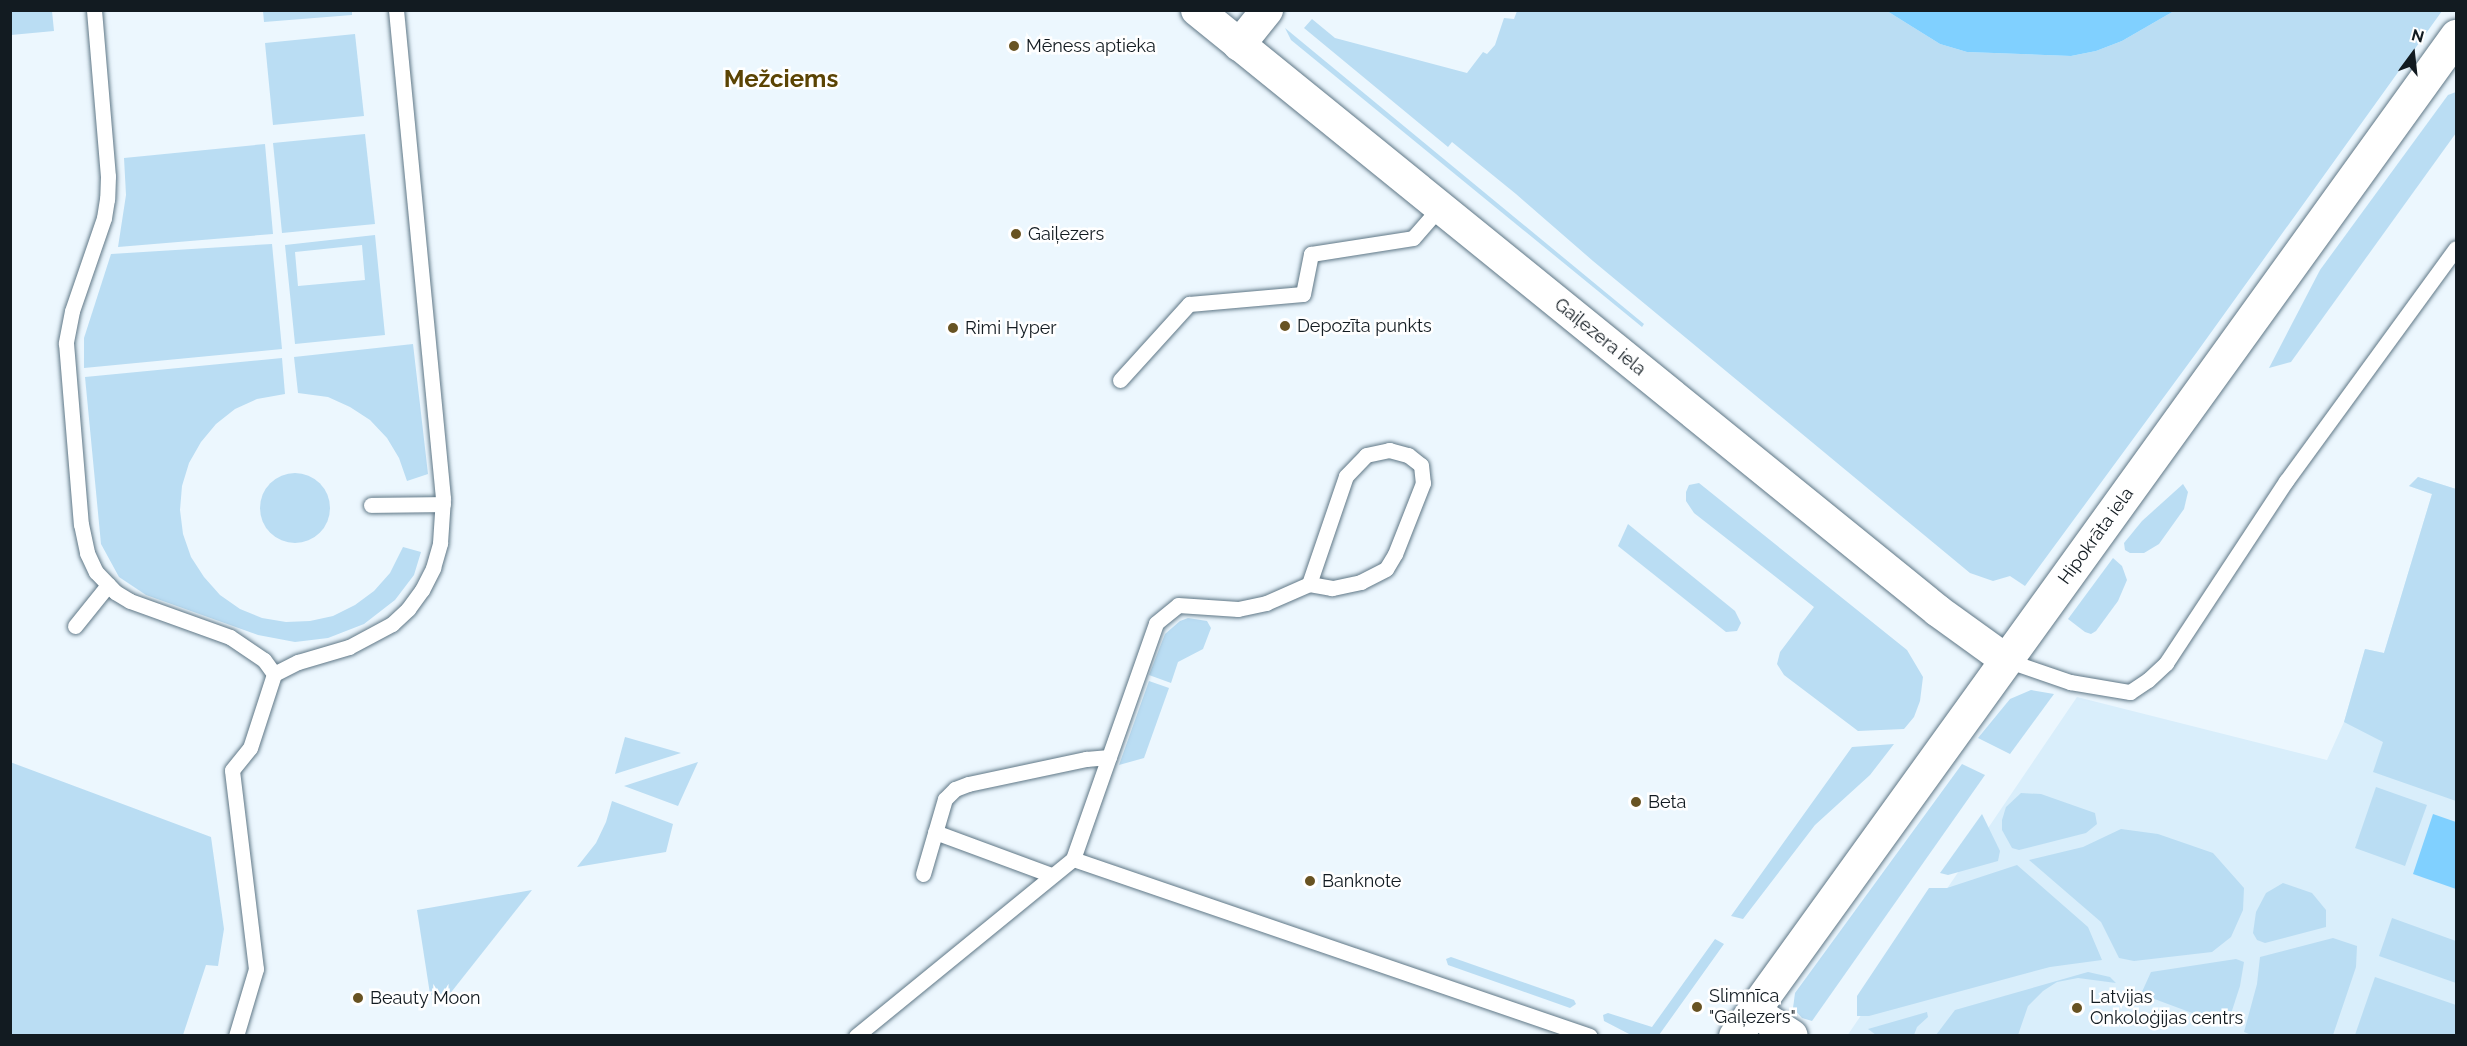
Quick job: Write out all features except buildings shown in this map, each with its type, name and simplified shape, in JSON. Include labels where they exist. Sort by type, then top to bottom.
[{"type":"street","name":"Gaiļezera iela","points":[[1197,10],[1938,611],[2006,660]]},
{"type":"street","points":[[1239,45],[1267,10]]},
{"type":"street","name":"Hipokrāta iela","points":[[1744,1023],[2455,43]]},
{"type":"street","points":[[1744,1023],[1792,1035]]},
{"type":"lane","points":[[94,10],[108,176],[107,199],[104,218],[72,311],[67,360],[81,524],[87,552],[96,572],[108,585],[130,601],[230,638],[249,648],[264,660],[274,674]]},
{"type":"lane","points":[[236,1035],[256,969],[231,774],[250,748],[274,674],[298,662],[349,647],[372,637],[408,609],[433,568],[440,543],[443,504],[396,10]]},
{"type":"lane","points":[[1120,380],[1189,304],[1303,294],[1311,254],[1413,238],[1440,207]]},
{"type":"lane","points":[[2006,660],[2070,682],[2130,692],[2166,663],[2286,481],[2457,248]]},
{"type":"lane","points":[[856,1035],[1073,859],[1156,623],[1178,605],[1239,609],[1266,603],[1309,584],[1332,588],[1361,582],[1386,569],[1395,554],[1423,483],[1421,465],[1408,455],[1389,450],[1366,455],[1346,476],[1309,584]]},
{"type":"lane","points":[[371,505],[443,504]]},
{"type":"lane","points":[[75,626],[108,585]]},
{"type":"lane","points":[[922,874],[945,799],[955,789],[968,784],[1065,763],[1109,757]]},
{"type":"lane","points":[[935,832],[1051,875]]},
{"type":"lane","points":[[1073,859],[1590,1035]]},
{"type":"shaded area","points":[[11,10],[52,11],[54,31],[11,35]]},
{"type":"shaded area","points":[[263,11],[352,11],[352,15],[264,22]]},
{"type":"shaded area","points":[[1517,11],[1887,11],[1940,44],[1967,52],[2071,56],[2096,51],[2122,41],[2174,11],[2442,11],[2197,352],[2025,586],[2010,576],[1993,581],[1970,573],[1593,261],[1516,194],[1452,142],[1448,147],[1304,28],[1312,19],[1335,38],[1467,73],[1483,52],[1487,54],[1495,45],[1504,18],[1514,19]]},
{"type":"shaded area","points":[[1285,28],[1644,324],[1642,327],[1291,40]]},
{"type":"shaded area","points":[[355,34],[364,116],[273,125],[265,43]]},
{"type":"shaded area","points":[[2456,92],[2456,133],[2291,362],[2269,368],[2320,270],[2448,95]]},
{"type":"shaded area","points":[[365,134],[375,224],[282,233],[273,143]]},
{"type":"shaded area","points":[[265,144],[273,234],[118,247],[126,195],[124,158]]},
{"type":"shaded area","points":[[375,235],[385,335],[295,344],[285,245]],"holes":[[[362,245],[365,280],[298,286],[295,252]]]},
{"type":"shaded area","points":[[272,244],[282,349],[84,368],[84,338],[111,254]]},
{"type":"shaded area","points":[[413,344],[428,474],[407,481],[399,458],[387,438],[370,420],[328,397],[298,393],[294,357]]},
{"type":"shaded area","points":[[282,358],[285,394],[257,399],[235,409],[216,424],[201,442],[189,463],[182,486],[180,510],[183,534],[191,557],[204,577],[220,595],[240,609],[262,618],[286,622],[310,621],[333,616],[355,605],[374,591],[390,573],[403,547],[421,552],[414,575],[395,600],[364,624],[328,638],[295,642],[258,635],[146,595],[119,577],[101,544],[85,377]]},
{"type":"shaded area","points":[[295,473],[314,479],[324,489],[330,508],[324,527],[314,537],[295,543],[276,537],[266,527],[260,508],[266,489],[276,479]]},
{"type":"shaded area","points":[[2418,477],[2456,489],[2456,1035],[1847,1036],[2077,697],[2327,760],[2344,722],[2365,649],[2384,653],[2432,494],[2409,486]]},
{"type":"shaded area","points":[[2418,477],[2456,489],[2456,801],[2373,772],[2383,742],[2344,722],[2365,649],[2384,653],[2432,494],[2409,486]]},
{"type":"shaded area","points":[[1699,483],[1907,650],[1923,677],[1920,701],[1914,717],[1904,729],[1858,731],[1784,675],[1777,664],[1780,652],[1814,607],[1694,513],[1686,501],[1686,492],[1689,485]]},
{"type":"shaded area","points":[[2183,484],[2188,492],[2184,509],[2159,544],[2144,553],[2130,553],[2125,550],[2124,543],[2142,521]]},
{"type":"shaded area","points":[[1628,524],[1735,611],[1741,623],[1737,631],[1726,632],[1618,546]]},
{"type":"shaded area","points":[[2113,558],[2122,566],[2127,580],[2118,601],[2096,631],[2091,634],[2085,632],[2068,619]]},
{"type":"shaded area","points":[[1188,618],[1207,621],[1211,628],[1203,649],[1178,662],[1171,683],[1149,675],[1165,634],[1180,621]]},
{"type":"shaded area","points":[[1149,681],[1169,688],[1144,758],[1119,765]]},
{"type":"shaded area","points":[[2031,690],[2054,694],[2010,754],[1978,738],[2010,699]]},
{"type":"shaded area","points":[[625,737],[681,753],[615,774]]},
{"type":"shaded area","points":[[1894,744],[1870,775],[1815,825],[1743,919],[1731,916],[1852,747]]},
{"type":"shaded area","points":[[10,762],[211,837],[224,929],[218,966],[206,965],[183,1035],[11,1035]]},
{"type":"shaded area","points":[[698,762],[678,806],[624,786]]},
{"type":"shaded area","points":[[1962,764],[1985,775],[1812,1021],[1802,1018],[1793,1008],[1795,993]]},
{"type":"shaded area","points":[[2376,787],[2427,805],[2405,866],[2355,848]]},
{"type":"shaded area","points":[[2021,793],[2041,794],[2095,813],[2097,824],[2086,833],[2019,850],[2012,848],[2002,830],[2002,820],[2006,807]]},
{"type":"shaded area","points":[[612,801],[673,824],[666,852],[577,867],[596,843],[606,822]]},
{"type":"shaded area","points":[[1982,814],[2000,851],[1998,861],[1948,875],[1940,873]]},
{"type":"shaded area","points":[[2121,829],[2158,834],[2213,853],[2244,888],[2243,910],[2231,937],[2212,952],[2134,961],[2119,958],[2101,922],[2029,860],[2083,847]]},
{"type":"shaded area","points":[[2017,865],[2088,927],[2102,960],[2050,967],[1869,1016],[1857,1016],[1857,996],[1929,888],[1947,888]]},
{"type":"shaded area","points":[[2283,883],[2312,893],[2326,910],[2326,927],[2265,943],[2257,940],[2253,933],[2256,912],[2266,893]]},
{"type":"shaded area","points":[[532,890],[445,1000],[430,994],[417,910]]},
{"type":"shaded area","points":[[2392,918],[2456,941],[2456,983],[2379,956]]},
{"type":"shaded area","points":[[2333,938],[2357,946],[2356,967],[2333,1035],[2254,1036],[2244,1032],[2257,984],[2260,957]]},
{"type":"shaded area","points":[[1715,939],[1724,944],[1659,1035],[1631,1035],[1604,1021],[1603,1015],[1608,1013],[1652,1027]]},
{"type":"shaded area","points":[[1451,957],[1574,1000],[1576,1004],[1570,1008],[1448,965],[1446,959]]},
{"type":"shaded area","points":[[2236,959],[2244,962],[2240,986],[2227,1026],[2141,994],[2151,972]]},
{"type":"shaded area","points":[[2088,972],[2110,977],[2116,983],[2078,978],[2057,982],[2043,991],[2028,1006],[2018,1035],[1936,1035],[1955,1010]]},
{"type":"shaded area","points":[[2375,977],[2456,1005],[2456,1035],[2355,1035]]},
{"type":"shaded area","points":[[1927,1012],[1928,1017],[1917,1027],[1914,1035],[1876,1035],[1868,1029]]},
{"type":"water","points":[[1887,11],[2174,11],[2122,41],[2096,51],[2071,56],[1967,52],[1940,44]]},
{"type":"water","points":[[2433,814],[2456,822],[2456,889],[2413,874]]},
{"type":"place","name":"Mēness aptieka","points":[[1014,46]]},
{"type":"place","name":"Gaiļezers","points":[[1016,234]]},
{"type":"place","name":"Depozīta punkts","points":[[1285,326]]},
{"type":"place","name":"Rimi Hyper","points":[[953,328]]},
{"type":"place","name":"Beta","points":[[1636,802]]},
{"type":"place","name":"Banknote","points":[[1310,881]]},
{"type":"place","name":"Beauty Moon","points":[[358,998]]},
{"type":"place","name":"Slimnīca \"Gaiļezers\"","points":[[1697,1007]]},
{"type":"place","name":"Latvijas Onkoloģijas centrs","points":[[2077,1008]]},
{"type":"district","name":"Mežciems","points":[[781,79]]}]
